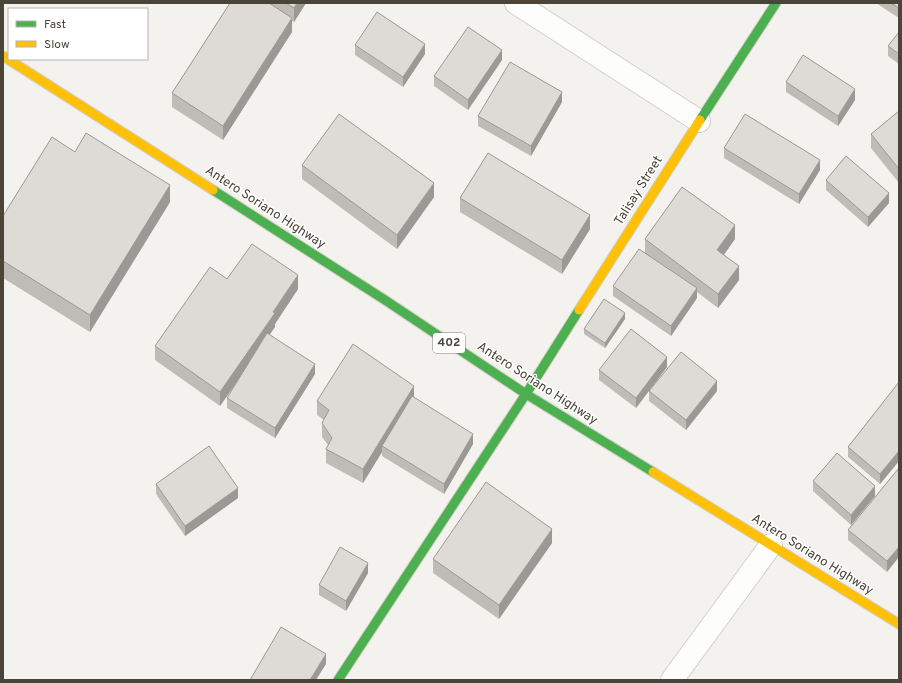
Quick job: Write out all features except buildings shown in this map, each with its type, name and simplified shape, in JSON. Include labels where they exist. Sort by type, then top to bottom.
[{"type":"main road","name":"Talisay Street","points":[[338,680],[526,394],[699,121],[776,3]]},
{"type":"main road","name":"Antero Soriano Highway","points":[[9,60],[385,300],[526,394],[899,624]]},
{"type":"street","points":[[516,3],[699,121]]},
{"type":"street","points":[[672,680],[771,545]]},
{"type":"traffic: fast","points":[[700,120],[776,3]]},
{"type":"traffic: fast","points":[[213,190],[385,300],[526,394],[653,472]]},
{"type":"traffic: fast","points":[[338,680],[526,394],[579,310]]},
{"type":"traffic: slow","points":[[3,56],[8,59]]},
{"type":"traffic: slow","points":[[9,60],[213,190]]},
{"type":"traffic: slow","points":[[579,310],[700,120]]},
{"type":"traffic: slow","points":[[653,472],[899,624]]}]
